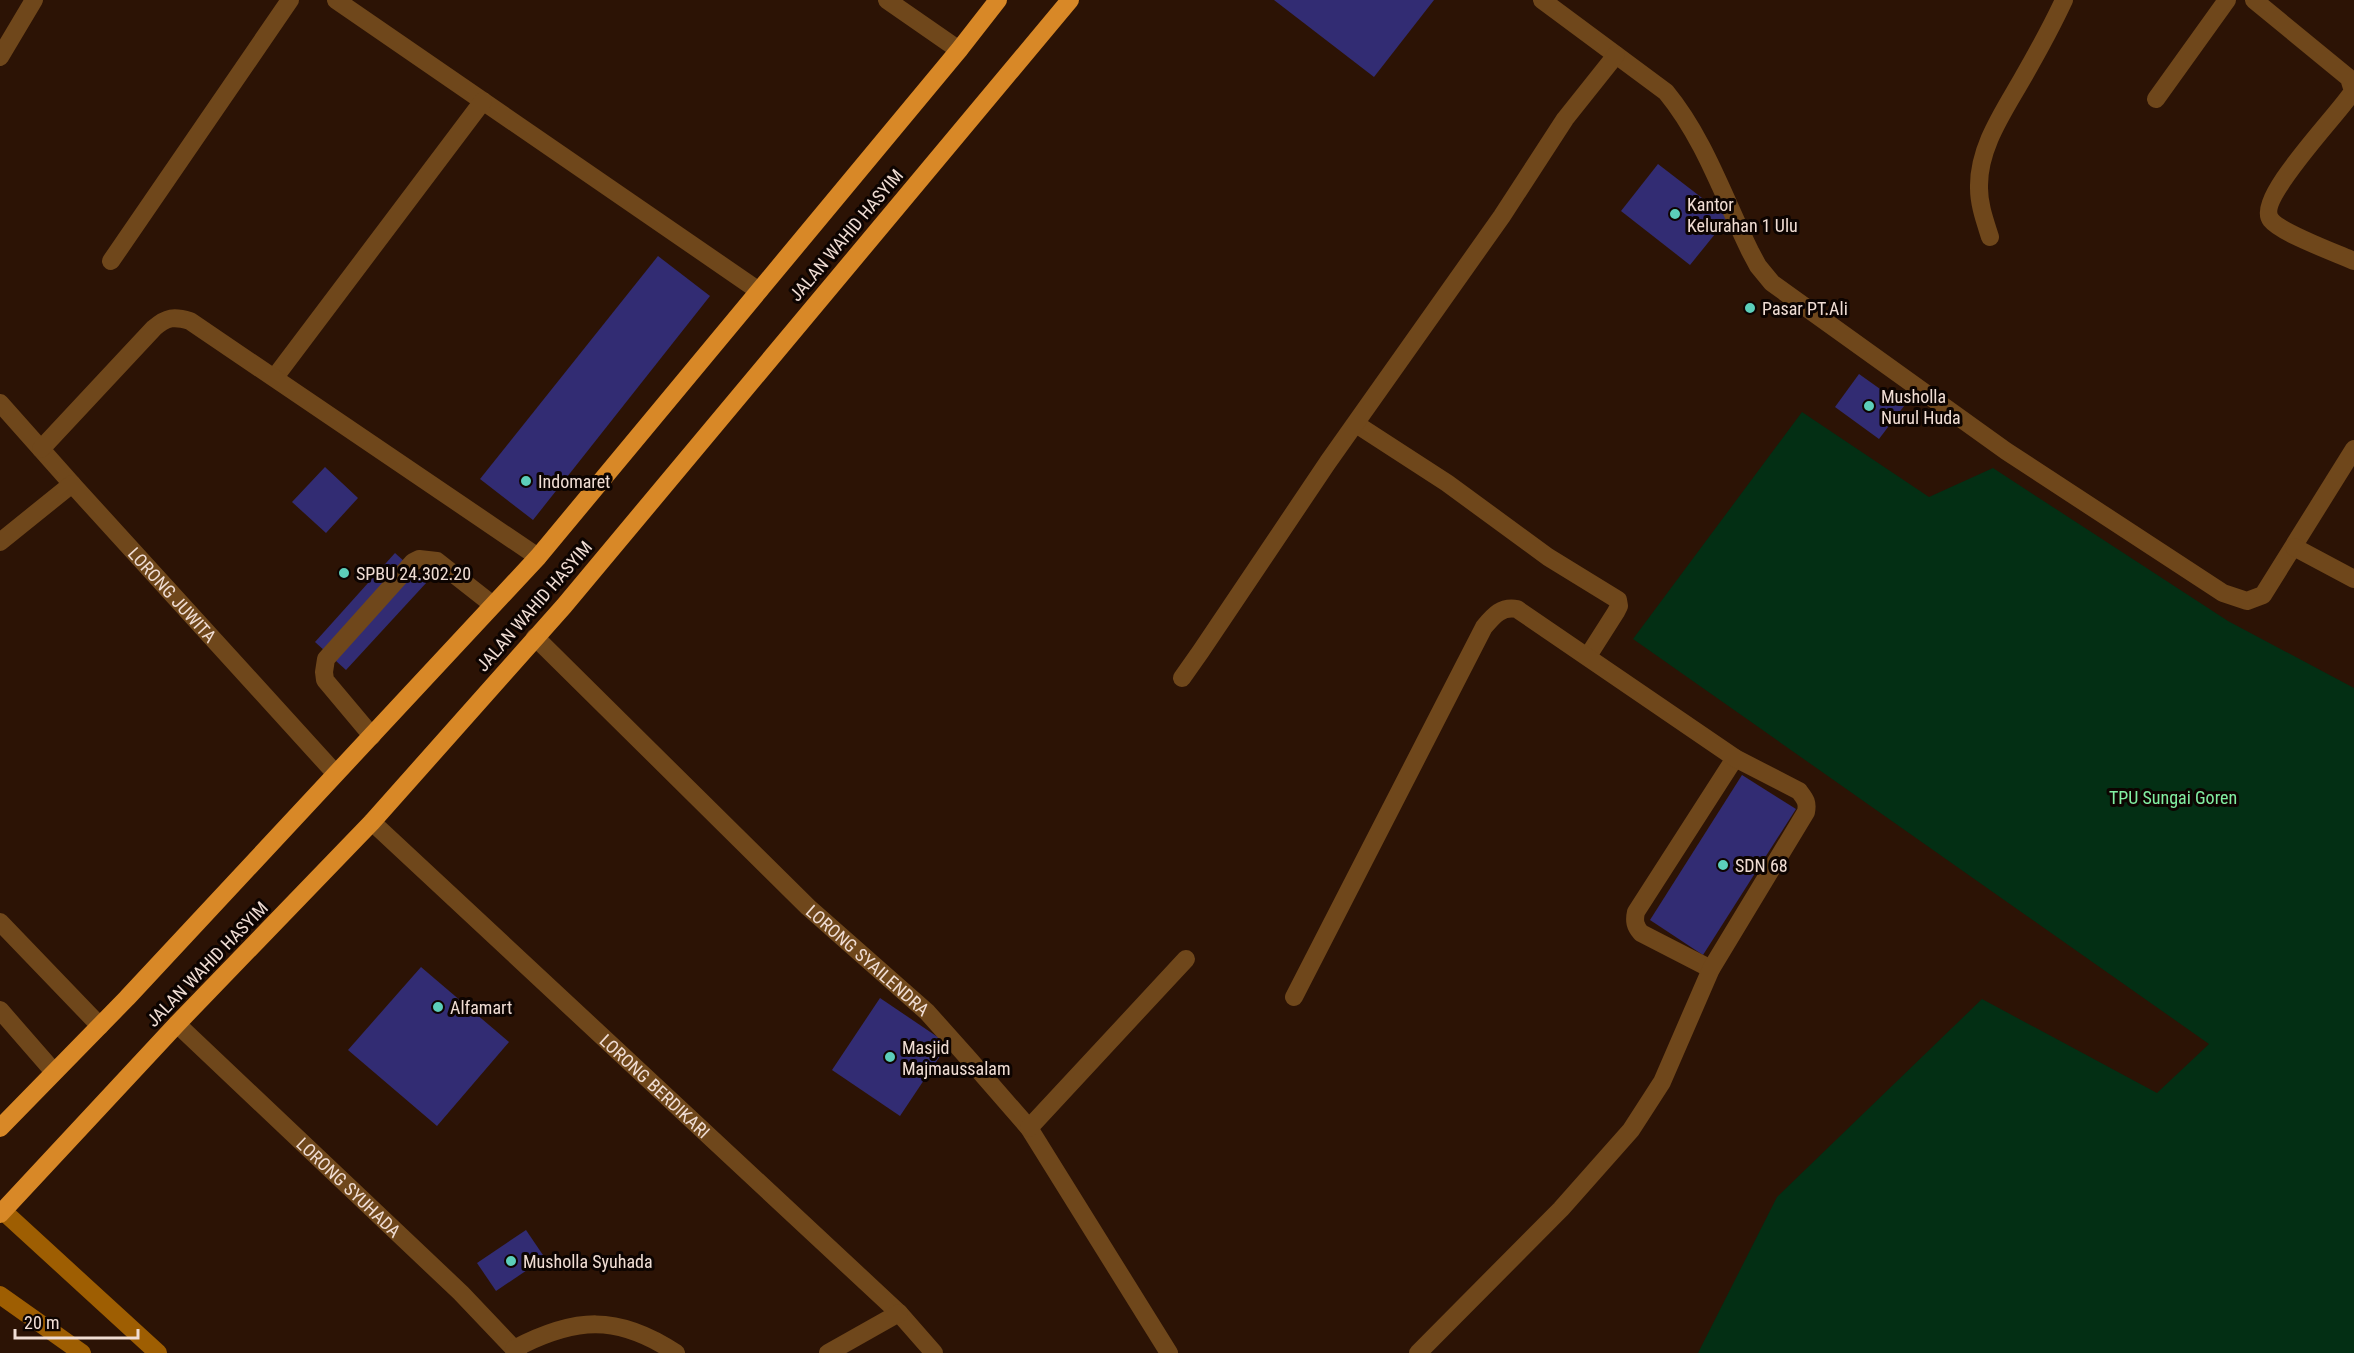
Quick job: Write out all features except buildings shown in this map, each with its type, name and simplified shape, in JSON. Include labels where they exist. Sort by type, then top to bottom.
[{"type":"highway","name":"JALAN WAHID HASYIM","points":[[0,1128],[100,1026],[538,557],[998,0]]},
{"type":"highway","name":"JALAN WAHID HASYIM","points":[[2,1212],[177,1024],[372,822],[572,597],[1070,0]]},
{"type":"street","points":[[0,57],[34,0]]},
{"type":"street","points":[[111,261],[290,0]]},
{"type":"street","points":[[336,0],[759,291]]},
{"type":"street","points":[[886,0],[959,50]]},
{"type":"street","points":[[1542,0],[1666,92],[1682,113],[1758,266],[1772,283],[2006,451],[2223,593],[2247,601],[2263,595],[2354,449]]},
{"type":"street","points":[[1990,237],[1980,205],[1979,171],[1994,128],[2053,25],[2064,0]]},
{"type":"street","points":[[2156,99],[2228,0]]},
{"type":"street","points":[[2254,0],[2349,78],[2353,91],[2298,159],[2270,203],[2269,217],[2272,222],[2285,229],[2354,261]]},
{"type":"street","points":[[1182,678],[1502,216],[1565,119],[1616,55]]},
{"type":"street","points":[[275,377],[483,101]]},
{"type":"street","points":[[40,449],[164,320],[173,317],[189,321],[275,377],[538,557]]},
{"type":"street","name":"LORONG JUWITA","points":[[0,403],[335,773]]},
{"type":"street","points":[[1356,424],[1448,483],[1548,557],[1618,600],[1619,606],[1616,612],[1588,656]]},
{"type":"street","points":[[0,542],[72,484]]},
{"type":"street","points":[[2294,547],[2354,579]]},
{"type":"street","points":[[372,736],[325,680],[324,665],[326,659],[413,562],[419,559],[437,561],[493,605]]},
{"type":"street","points":[[1294,997],[1484,627],[1492,616],[1503,609],[1517,609],[1735,758],[1798,792],[1806,799],[1806,812],[1711,969],[1662,1082],[1631,1130],[1561,1209],[1418,1353]]},
{"type":"street","name":"LORONG SYAILENDRA","points":[[535,637],[808,907],[927,1012],[1029,1128],[1169,1353]]},
{"type":"street","points":[[1711,969],[1641,933],[1636,927],[1635,919],[1636,912],[1735,758]]},
{"type":"street","name":"LORONG BERDIKARI","points":[[372,822],[899,1313],[934,1353]]},
{"type":"street","points":[[0,922],[100,1026]]},
{"type":"street","points":[[1029,1128],[1186,959]]},
{"type":"street","points":[[0,1010],[54,1072]]},
{"type":"street","name":"LORONG SYUHADA","points":[[177,1024],[461,1293],[516,1351]]},
{"type":"street","points":[[2,1212],[158,1353]]},
{"type":"street","points":[[0,1294],[82,1353]]},
{"type":"street","points":[[828,1353],[899,1313]]},
{"type":"street","points":[[516,1351],[541,1335],[575,1325],[608,1324],[630,1329],[676,1353]]},
{"type":"green space","name":"TPU Sungai Goren","points":[[1802,412],[1929,497],[1993,468],[2228,621],[2354,688],[2354,1353],[1698,1353],[1777,1197],[1982,999],[2157,1093],[2209,1044],[1633,639]]},
{"type":"place","name":"Kantor Kelurahan 1 Ulu","points":[[1675,214]]},
{"type":"place","name":"Pasar PT.Ali","points":[[1750,308]]},
{"type":"place","name":"Musholla Nurul Huda","points":[[1869,406]]},
{"type":"place","name":"Indomaret","points":[[526,481]]},
{"type":"place","name":"SPBU 24.302.20","points":[[344,573]]},
{"type":"place","name":"SDN 68","points":[[1723,865]]},
{"type":"place","name":"Alfamart","points":[[438,1007]]},
{"type":"place","name":"Masjid Majmaussalam","points":[[890,1057]]},
{"type":"place","name":"Musholla Syuhada","points":[[511,1261]]}]
